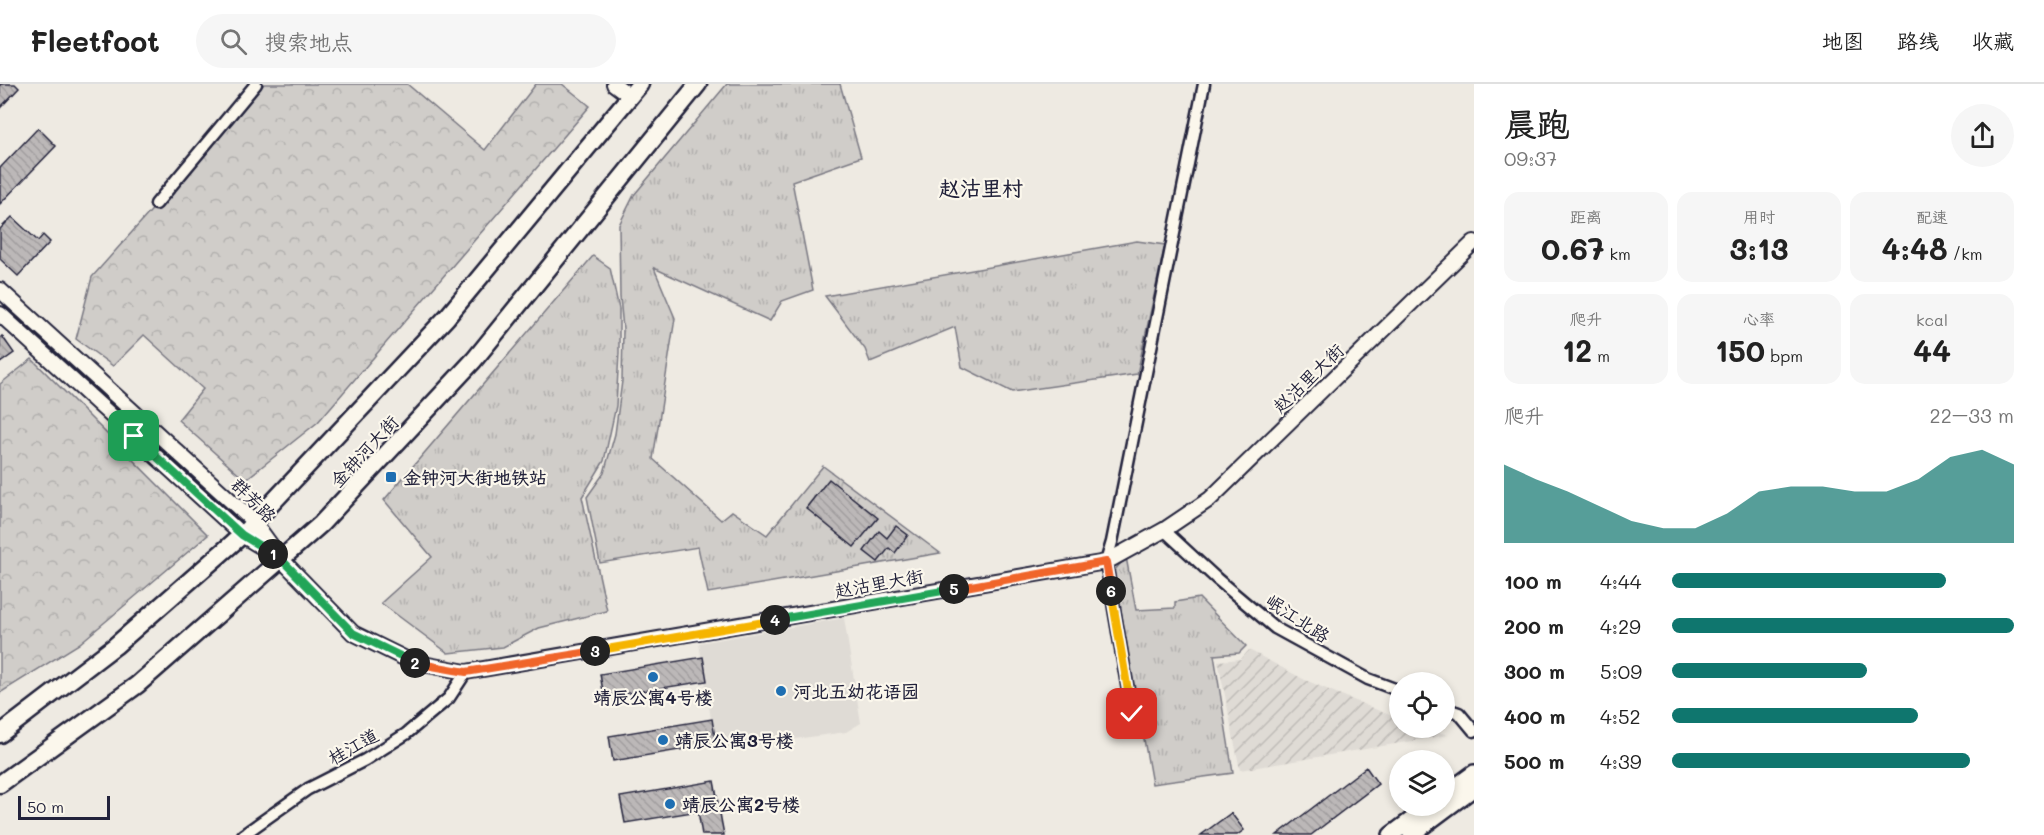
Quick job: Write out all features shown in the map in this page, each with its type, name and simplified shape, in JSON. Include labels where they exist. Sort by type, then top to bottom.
[{"type":"main road","name":"金钟河大街","points":[[0,784],[137,685],[321,524],[474,360],[698,84]]},
{"type":"main road","name":"金钟河大街","points":[[0,734],[115,646],[242,535],[447,316],[635,90]]},
{"type":"main road","points":[[1455,791],[1472,784]]},
{"type":"main road","points":[[1411,835],[1472,784]]},
{"type":"main road","points":[[1391,835],[1417,816]]},
{"type":"street","points":[[156,204],[256,84]]},
{"type":"street","points":[[614,84],[635,90]]},
{"type":"street","points":[[1132,714],[1106,562],[1112,542],[1204,84]]},
{"type":"street","name":"赵沽里大街","points":[[281,559],[353,633],[412,662],[466,672],[1106,562],[1164,530],[1210,499],[1474,242]]},
{"type":"street","name":"群芳路","points":[[0,290],[254,522],[281,559]]},
{"type":"street","name":"群芳路","points":[[0,314],[242,535],[281,559]]},
{"type":"street","name":"岷江北路","points":[[1164,530],[1275,628],[1368,679],[1389,687]]},
{"type":"street","name":"桂江道","points":[[243,835],[308,789],[365,760],[406,734],[449,698],[466,672]]},
{"type":"street","points":[[1455,712],[1459,713],[1474,731]]},
{"type":"shaded area","name":"河北五幼花语园","points":[[844,618],[861,723],[846,732],[716,750],[699,643]]},
{"type":"shaded area","points":[[1249,650],[1305,680],[1389,715],[1389,738],[1430,738],[1240,770],[1218,661],[1241,659]]},
{"type":"green space","points":[[264,84],[407,84],[485,150],[536,84],[562,84],[590,106],[318,422],[245,480],[178,420],[203,389],[144,335],[113,366],[76,339],[92,277]]},
{"type":"green space","points":[[727,84],[840,84],[861,157],[792,181],[813,290],[782,301],[770,321],[654,268],[675,318],[653,459],[721,520],[732,511],[767,535],[823,466],[940,553],[708,593],[698,547],[600,563],[587,497],[604,473],[615,434],[622,381],[623,329],[619,225],[634,195]]},
{"type":"green space","points":[[1137,241],[1165,245],[1137,374],[1012,392],[962,367],[955,327],[870,362],[865,349],[825,296]]},
{"type":"green space","points":[[593,256],[610,268],[619,309],[616,406],[604,461],[582,497],[607,611],[539,628],[503,647],[448,653],[381,603],[432,557],[384,500]]},
{"type":"green space","points":[[32,359],[208,535],[79,644],[0,693],[0,384]]},
{"type":"green space","points":[[1126,557],[1136,610],[1175,608],[1175,602],[1199,598],[1246,646],[1239,653],[1214,655],[1233,773],[1152,784],[1114,571]]},
{"type":"building","points":[[0,84],[15,84],[19,88],[0,108]]},
{"type":"building","points":[[38,128],[56,146],[0,204],[0,168]]},
{"type":"building","points":[[12,217],[38,241],[43,235],[50,242],[18,276],[0,259],[0,229]]},
{"type":"building","points":[[2,336],[14,353],[0,363],[0,338]]},
{"type":"building","points":[[829,479],[878,518],[854,547],[806,508]]},
{"type":"building","points":[[896,526],[908,535],[895,553],[889,548],[878,562],[864,551],[879,531],[887,538]]},
{"type":"building","name":"靖辰公寓4号楼","points":[[703,657],[707,681],[604,697],[600,674]]},
{"type":"building","name":"靖辰公寓3号楼","points":[[712,719],[716,744],[613,761],[609,736]]},
{"type":"building","points":[[1366,767],[1378,784],[1311,835],[1277,835]]},
{"type":"building","name":"靖辰公寓2号楼","points":[[714,781],[724,835],[702,835],[698,811],[625,823],[620,797]]},
{"type":"building","points":[[1231,813],[1244,830],[1237,835],[1201,835]]},
{"type":"place","name":"金钟河大街地铁站","points":[[391,477]]},
{"type":"place","name":"靖辰公寓4号楼","points":[[653,677]]},
{"type":"place","name":"河北五幼花语园","points":[[781,691]]},
{"type":"place","name":"靖辰公寓3号楼","points":[[663,740]]},
{"type":"place","name":"靖辰公寓2号楼","points":[[670,804]]},
{"type":"district","name":"赵沽里村","points":[[981,187]]},
{"type":"route","points":[[134,436],[242,535],[281,559],[353,633],[412,662],[466,672],[1106,562],[1132,714]]}]
